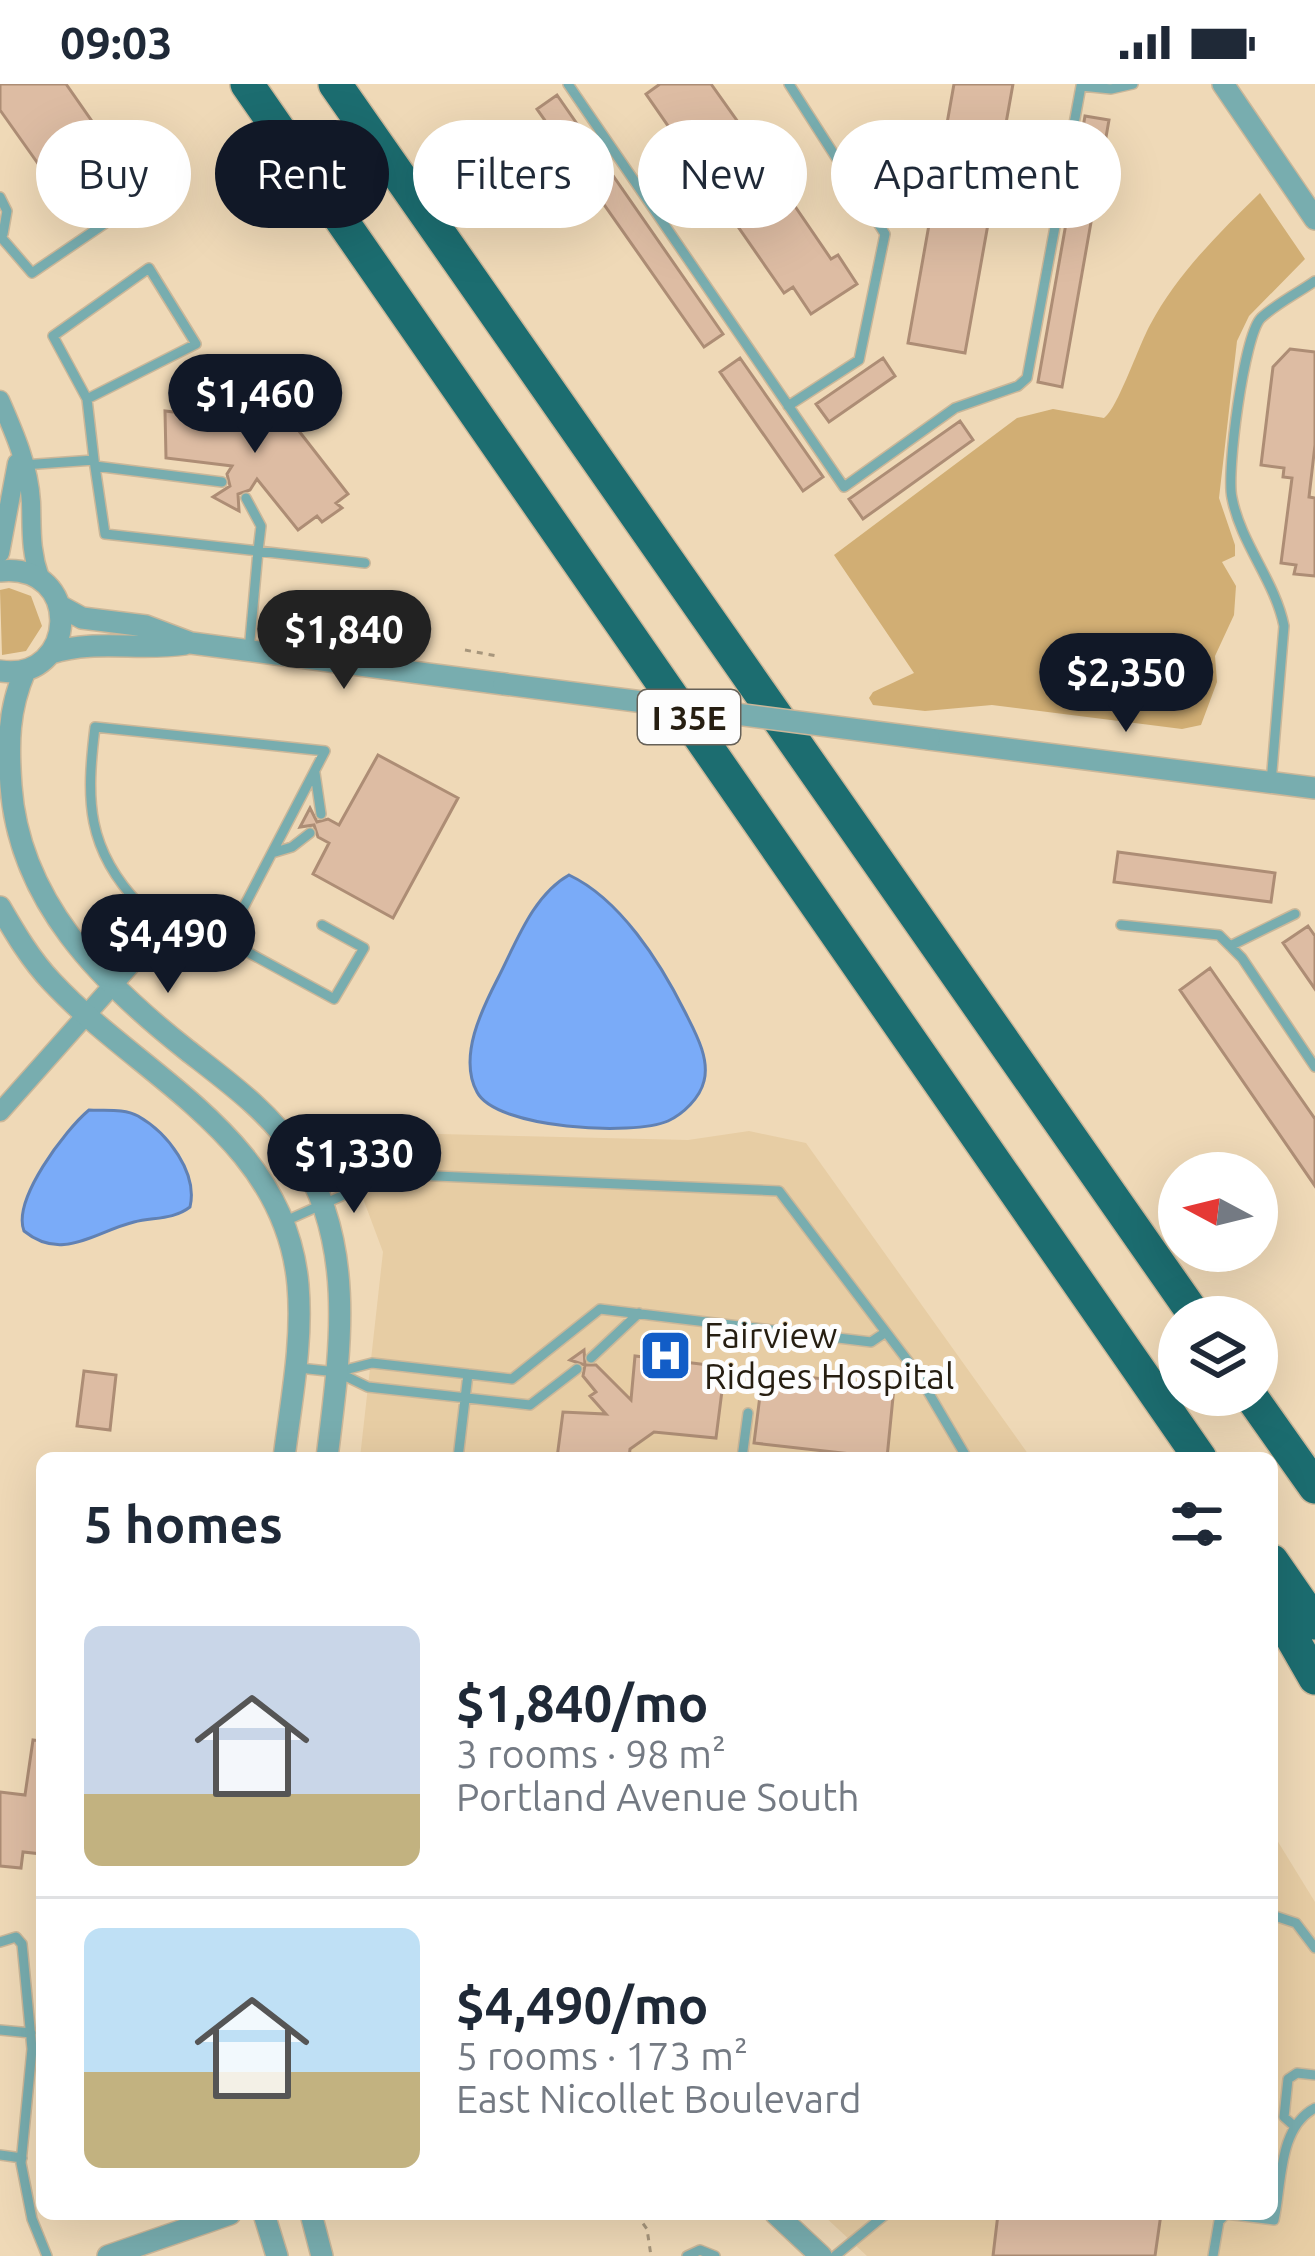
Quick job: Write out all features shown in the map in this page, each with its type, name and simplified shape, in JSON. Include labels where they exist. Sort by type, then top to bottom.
[{"type":"highway","name":"I 35E","points":[[247,84],[1196,1452]]},
{"type":"highway","name":"I 35E","points":[[335,84],[1181,1296]]},
{"type":"highway","points":[[1127,1352],[1185,1452]]},
{"type":"highway","points":[[1265,1416],[1315,1487]]},
{"type":"highway","points":[[1278,1571],[1315,1623]]},
{"type":"highway","points":[[1278,1613],[1315,1678]]},
{"type":"street","points":[[1223,84],[1315,219]]},
{"type":"street","points":[[0,400],[21,456],[31,502],[29,546],[40,578],[60,606],[82,618],[146,626],[191,644]]},
{"type":"street","points":[[0,553],[21,456]]},
{"type":"street","points":[[0,571],[16,569],[40,578]]},
{"type":"street","points":[[51,652],[61,630],[60,606]]},
{"type":"street","points":[[0,671],[25,670],[51,652],[81,644],[142,650],[191,644],[1315,788]]},
{"type":"street","points":[[25,670],[9,717],[8,748],[22,852],[42,898],[114,986],[258,1106],[300,1158],[321,1207],[341,1287],[328,1452]]},
{"type":"street","points":[[0,907],[51,982],[213,1118],[250,1160],[284,1222],[298,1284],[296,1368],[285,1452]]},
{"type":"street","points":[[0,1112],[144,950]]},
{"type":"street","points":[[108,2256],[213,2220]]},
{"type":"street","points":[[266,2220],[277,2256]]},
{"type":"street","points":[[312,2220],[322,2256]]},
{"type":"street","points":[[782,2220],[821,2256]]},
{"type":"lane","points":[[568,84],[844,487],[956,408],[1018,386],[1027,378],[1081,85],[1111,89],[1133,84]]},
{"type":"lane","points":[[788,406],[859,360],[885,234],[789,84]]},
{"type":"lane","points":[[0,197],[8,211],[1,235],[32,272],[99,228]]},
{"type":"lane","points":[[87,399],[196,344],[149,268],[53,336],[87,399],[105,534],[364,563]]},
{"type":"lane","points":[[1270,783],[1284,626],[1230,495],[1249,340],[1259,319],[1315,281]]},
{"type":"lane","points":[[21,456],[222,482]]},
{"type":"lane","points":[[246,498],[260,526],[249,651]]},
{"type":"lane","points":[[226,941],[326,751],[95,727],[87,788],[103,854],[140,905],[172,911],[226,941],[334,999],[364,948],[322,925]]},
{"type":"lane","points":[[314,772],[321,814]]},
{"type":"lane","points":[[272,853],[292,847],[310,833]]},
{"type":"lane","points":[[144,950],[172,911]]},
{"type":"lane","points":[[1230,946],[1295,914]]},
{"type":"lane","points":[[1121,925],[1219,935],[1315,1067]]},
{"type":"lane","points":[[284,1222],[391,1174],[779,1191],[886,1332],[963,1452]]},
{"type":"lane","points":[[296,1368],[337,1372],[372,1363],[512,1379],[601,1309],[871,1342],[886,1332]]},
{"type":"lane","points":[[591,1358],[638,1313]]},
{"type":"lane","points":[[337,1372],[368,1387],[530,1406],[577,1369]]},
{"type":"lane","points":[[459,1452],[467,1374]]},
{"type":"lane","points":[[743,1452],[748,1413]]},
{"type":"lane","points":[[1278,1917],[1296,1923],[1315,1948]]},
{"type":"lane","points":[[0,1942],[16,1937],[22,1944],[31,2033],[22,2158],[28,2204],[47,2256]]},
{"type":"lane","points":[[0,2030],[31,2033]]},
{"type":"lane","points":[[1293,2125],[1284,2117],[1284,2088],[1297,2073],[1315,2075]]},
{"type":"lane","points":[[1278,2200],[1293,2125],[1315,2108]]},
{"type":"lane","points":[[0,2155],[22,2158]]},
{"type":"lane","points":[[836,2256],[879,2220]]},
{"type":"lane","points":[[1213,2256],[1223,2220]]},
{"type":"lane","points":[[687,2256],[700,2250],[716,2256]]},
{"type":"path","points":[[465,650],[497,656]]},
{"type":"path","points":[[641,2220],[651,2256]]},
{"type":"shaded area","points":[[1260,193],[1305,259],[1249,316],[1237,341],[1219,498],[1235,545],[1235,556],[1222,562],[1236,586],[1234,615],[1215,656],[1217,682],[1201,725],[1182,729],[992,705],[925,711],[873,705],[869,698],[873,692],[914,673],[834,555],[1017,418],[1053,409],[1104,418],[1173,289]]},
{"type":"shaded area","points":[[9,588],[31,596],[42,626],[26,651],[2,655],[0,590]]},
{"type":"shaded area","name":"Fairview Ridges Hospital","points":[[749,1131],[806,1143],[1027,1452],[361,1452],[383,1252],[346,1153],[399,1133],[688,1140]]},
{"type":"shaded area","points":[[1278,1842],[1315,1902],[1315,2256],[867,2256],[828,2220],[1278,2220]]},
{"type":"water","points":[[569,875],[605,900],[637,934],[664,973],[697,1037],[705,1063],[702,1087],[690,1105],[668,1121],[626,1128],[567,1126],[510,1114],[477,1092],[471,1049],[485,1004],[535,907]]},
{"type":"water","points":[[89,1110],[133,1113],[160,1133],[185,1168],[190,1207],[65,1244],[38,1240],[24,1231],[22,1218],[33,1184],[67,1133]]},
{"type":"building","points":[[0,84],[66,84],[91,120],[36,120],[36,161],[0,110]]},
{"type":"building","points":[[660,84],[711,84],[737,120],[664,120],[646,94]]},
{"type":"building","points":[[954,84],[1013,84],[1007,120],[948,120]]},
{"type":"building","points":[[557,95],[574,120],[545,120],[537,109]]},
{"type":"building","points":[[614,177],[638,212],[638,228],[649,228],[723,334],[704,347],[614,219]]},
{"type":"building","points":[[807,224],[831,259],[838,255],[857,284],[811,314],[793,287],[784,293],[739,228],[807,228]]},
{"type":"building","points":[[928,228],[987,228],[965,353],[908,343]]},
{"type":"building","points":[[1065,228],[1090,228],[1062,387],[1038,382]]},
{"type":"building","points":[[1290,349],[1315,352],[1315,445],[1309,497],[1315,498],[1315,576],[1294,574],[1296,565],[1281,563],[1292,478],[1283,477],[1284,468],[1261,465],[1273,367]]},
{"type":"building","points":[[740,358],[823,477],[803,491],[720,372]]},
{"type":"building","points":[[883,358],[895,376],[829,422],[816,404]]},
{"type":"building","points":[[176,398],[271,409],[288,417],[348,494],[336,503],[342,508],[322,522],[317,516],[298,530],[257,479],[250,490],[238,494],[239,511],[213,497],[230,486],[227,474],[232,466],[166,458],[165,411],[174,412]]},
{"type":"building","points":[[960,421],[973,440],[863,519],[849,499]]},
{"type":"building","points":[[378,755],[458,798],[393,918],[313,874],[329,843],[318,837],[314,825],[300,827],[310,808],[317,822],[328,819],[339,825]]},
{"type":"building","points":[[1118,852],[1275,873],[1271,902],[1114,882]]},
{"type":"building","points":[[1308,926],[1315,936],[1315,989],[1283,943]]},
{"type":"building","points":[[1210,968],[1315,1119],[1315,1186],[1180,990]]},
{"type":"building","points":[[584,1350],[585,1365],[570,1360]]},
{"type":"building","points":[[635,1356],[725,1367],[716,1438],[654,1432],[630,1452],[558,1452],[563,1412],[606,1414],[590,1396],[596,1392],[583,1376],[585,1365],[596,1365],[631,1400]]},
{"type":"building","points":[[84,1371],[116,1375],[110,1430],[77,1426]]},
{"type":"building","points":[[763,1372],[894,1387],[888,1452],[834,1452],[754,1443]]},
{"type":"building","points":[[36,1740],[36,1853],[23,1852],[21,1868],[0,1866],[0,1792],[25,1795]]},
{"type":"building","points":[[997,2220],[1160,2220],[1155,2256],[993,2256]]},
{"type":"place","name":"Fairview Ridges Hospital","points":[[665,1355]]}]
